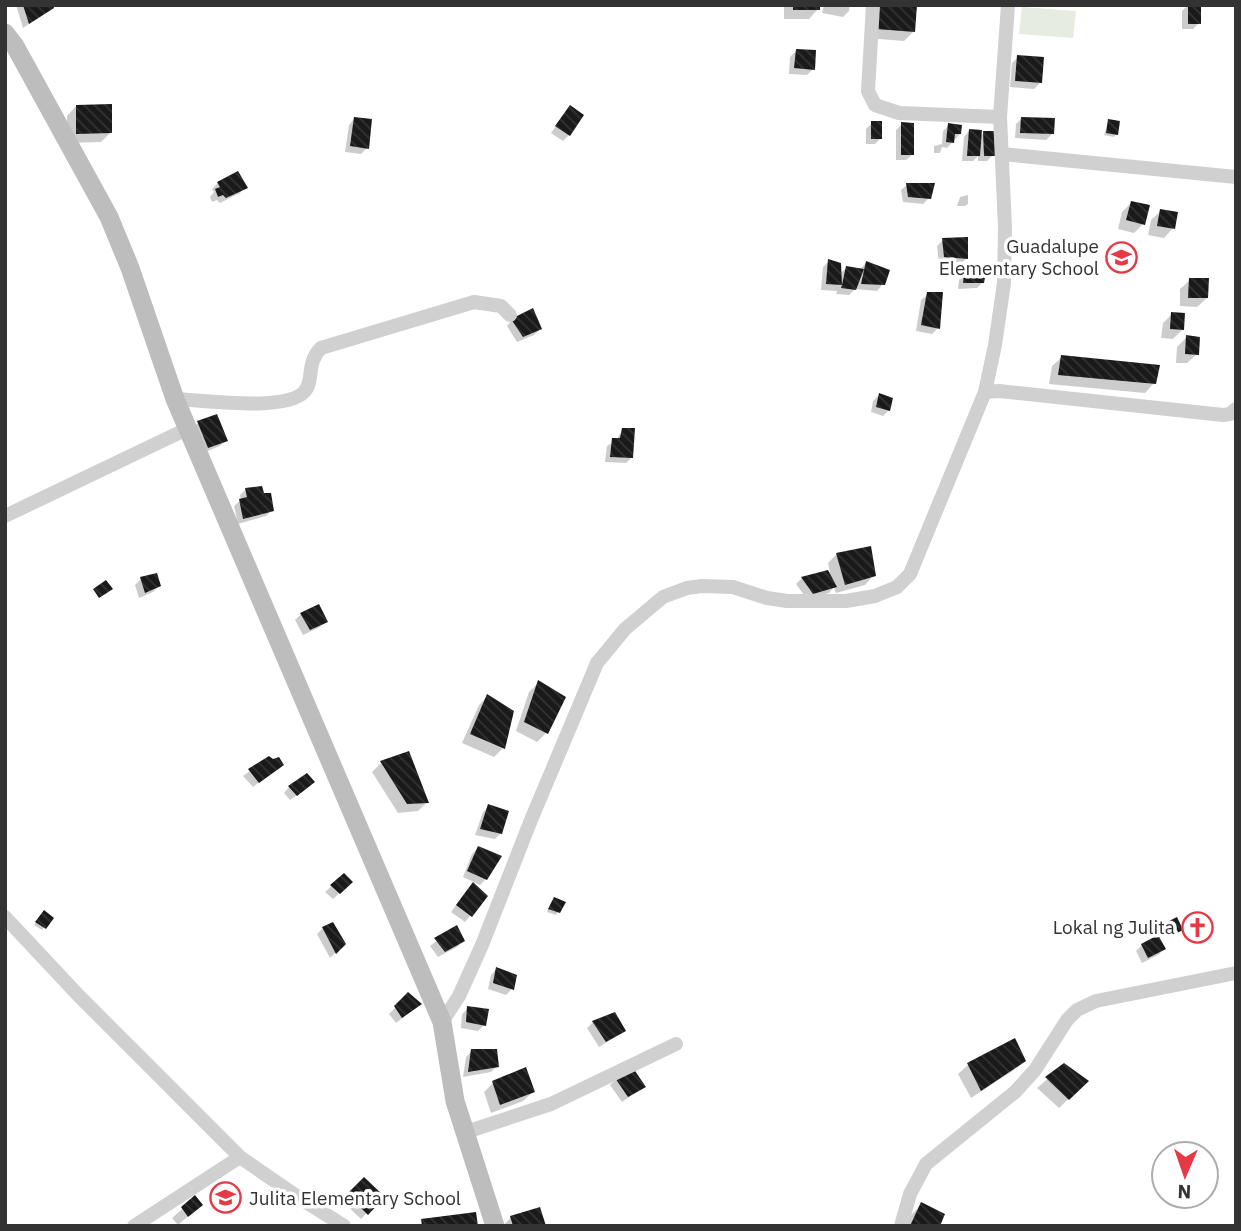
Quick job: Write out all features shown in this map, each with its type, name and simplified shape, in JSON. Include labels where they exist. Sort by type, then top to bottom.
[{"type":"street","points":[[873,5],[869,91],[876,106],[899,113],[1000,117]]},
{"type":"street","points":[[442,1022],[465,983],[597,663],[625,629],[663,597],[702,586],[733,587],[767,598],[826,603],[875,596],[897,587],[907,579],[920,554],[985,392],[995,345],[1004,283],[1005,228],[1000,117],[1008,5]]},
{"type":"street","points":[[5,33],[109,217],[130,268],[175,399],[442,1022],[455,1101],[495,1226]]},
{"type":"street","points":[[1002,153],[1236,177]]},
{"type":"street","points":[[175,399],[272,404],[291,400],[303,393],[308,386],[313,356],[321,348],[474,302],[500,306],[510,315]]},
{"type":"street","points":[[985,392],[999,391],[1223,415],[1236,409]]},
{"type":"street","points":[[5,516],[189,428]]},
{"type":"street","points":[[5,917],[79,996],[240,1157],[344,1226]]},
{"type":"street","points":[[901,1226],[910,1194],[926,1164],[1015,1092],[1035,1070],[1067,1020],[1077,1010],[1096,1001],[1236,973]]},
{"type":"street","points":[[466,1132],[551,1104],[676,1044]]},
{"type":"street","points":[[134,1226],[240,1157]]},
{"type":"shaded area","points":[[1022,7],[1076,11],[1073,38],[1019,34]]},
{"type":"building","points":[[23,5],[53,5],[54,8],[29,24]]},
{"type":"building","points":[[793,5],[820,5],[820,10],[793,10]]},
{"type":"building","points":[[878,5],[917,5],[915,32],[876,29]]},
{"type":"building","points":[[1188,5],[1201,5],[1201,24],[1188,24]]},
{"type":"building","points":[[796,49],[816,50],[815,70],[794,68]]},
{"type":"building","points":[[1017,55],[1044,57],[1042,83],[1015,81]]},
{"type":"building","points":[[112,104],[112,133],[76,134],[76,105]]},
{"type":"building","points":[[570,105],[584,115],[570,136],[555,126]]},
{"type":"building","points":[[354,117],[372,119],[369,149],[350,146]]},
{"type":"building","points":[[1021,117],[1055,118],[1054,134],[1020,133]]},
{"type":"building","points":[[1108,119],[1120,121],[1118,135],[1106,133]]},
{"type":"building","points":[[871,121],[882,121],[882,139],[871,139]]},
{"type":"building","points":[[901,122],[914,123],[914,155],[901,155]]},
{"type":"building","points":[[948,123],[962,125],[961,134],[955,134],[954,143],[946,142]]},
{"type":"building","points":[[969,129],[982,130],[980,156],[967,156]]},
{"type":"building","points":[[983,131],[995,131],[995,156],[984,156]]},
{"type":"building","points":[[238,171],[248,188],[226,198],[223,195],[218,197],[215,189],[220,187],[217,182]]},
{"type":"building","points":[[906,183],[935,183],[931,199],[908,197]]},
{"type":"building","points":[[1131,201],[1150,205],[1145,225],[1126,220]]},
{"type":"building","points":[[1160,209],[1178,212],[1175,229],[1157,226]]},
{"type":"building","points":[[968,237],[968,259],[944,257],[942,238]]},
{"type":"building","points":[[828,259],[841,263],[842,285],[826,284]]},
{"type":"building","points":[[866,261],[890,270],[885,285],[861,284]]},
{"type":"building","points":[[846,266],[864,269],[856,290],[841,288]]},
{"type":"building","points":[[987,267],[984,283],[963,283],[964,273]]},
{"type":"building","points":[[1189,278],[1209,278],[1208,298],[1188,298]]},
{"type":"building","points":[[927,292],[943,292],[940,329],[921,325]]},
{"type":"building","points":[[533,308],[542,329],[523,337],[511,319]]},
{"type":"building","points":[[1171,312],[1185,313],[1184,330],[1170,329]]},
{"type":"building","points":[[1186,335],[1200,337],[1199,355],[1185,354]]},
{"type":"building","points":[[1061,355],[1160,365],[1156,384],[1058,375]]},
{"type":"building","points":[[879,393],[893,398],[890,411],[876,407]]},
{"type":"building","points":[[217,414],[228,441],[208,448],[197,421]]},
{"type":"building","points":[[622,428],[635,428],[633,458],[610,457],[612,438],[620,438]]},
{"type":"building","points":[[262,486],[264,493],[271,493],[274,511],[243,519],[239,499],[247,497],[245,488]]},
{"type":"building","points":[[871,546],[876,576],[845,585],[836,553]]},
{"type":"building","points":[[828,570],[837,587],[813,594],[801,577]]},
{"type":"building","points":[[157,573],[161,586],[145,593],[140,577]]},
{"type":"building","points":[[106,580],[113,589],[99,598],[93,589]]},
{"type":"building","points":[[319,604],[328,622],[310,630],[300,613]]},
{"type":"building","points":[[538,680],[566,697],[548,734],[524,722]]},
{"type":"building","points":[[487,694],[514,711],[505,749],[470,734]]},
{"type":"building","points":[[409,751],[429,803],[407,804],[380,761]]},
{"type":"building","points":[[269,756],[273,759],[279,757],[284,765],[259,783],[248,769]]},
{"type":"building","points":[[307,773],[315,782],[297,796],[288,786]]},
{"type":"building","points":[[488,804],[509,811],[502,834],[480,829]]},
{"type":"building","points":[[478,846],[502,856],[487,880],[467,871]]},
{"type":"building","points":[[344,873],[353,882],[340,894],[330,885]]},
{"type":"building","points":[[473,882],[488,896],[472,917],[456,905]]},
{"type":"building","points":[[554,897],[566,902],[560,913],[548,909]]},
{"type":"building","points":[[44,910],[54,918],[46,929],[35,922]]},
{"type":"building","points":[[1177,917],[1183,930],[1175,934],[1169,921]]},
{"type":"building","points":[[333,922],[346,944],[336,954],[322,927]]},
{"type":"building","points":[[457,925],[465,941],[445,952],[434,938]]},
{"type":"building","points":[[1158,935],[1166,949],[1148,958],[1141,944]]},
{"type":"building","points":[[496,967],[517,975],[514,990],[493,983]]},
{"type":"building","points":[[408,992],[422,1004],[402,1018],[394,1006]]},
{"type":"building","points":[[467,1006],[489,1009],[486,1026],[466,1022]]},
{"type":"building","points":[[615,1012],[626,1031],[606,1042],[592,1021]]},
{"type":"building","points":[[1015,1038],[1026,1061],[981,1091],[967,1063]]},
{"type":"building","points":[[471,1049],[497,1049],[499,1067],[468,1072]]},
{"type":"building","points":[[1064,1063],[1089,1081],[1069,1100],[1045,1077]]},
{"type":"building","points":[[526,1067],[535,1092],[500,1105],[492,1081]]},
{"type":"building","points":[[633,1068],[646,1087],[628,1097],[615,1078]]},
{"type":"building","points":[[364,1177],[385,1197],[368,1215],[347,1194]]},
{"type":"building","points":[[195,1195],[203,1205],[188,1217],[181,1207]]},
{"type":"building","points":[[921,1202],[945,1214],[940,1226],[910,1226]]},
{"type":"building","points":[[540,1207],[546,1226],[513,1226],[510,1216]]},
{"type":"building","points":[[476,1212],[478,1226],[422,1226],[421,1219]]},
{"type":"place","name":"Guadalupe Elementary School","points":[[1122,257]]},
{"type":"place","name":"Lokal ng Julita","points":[[1198,927]]},
{"type":"place","name":"Julita Elementary School","points":[[226,1198]]}]
